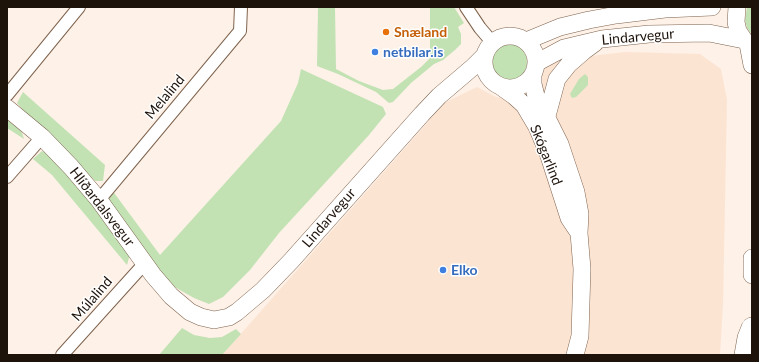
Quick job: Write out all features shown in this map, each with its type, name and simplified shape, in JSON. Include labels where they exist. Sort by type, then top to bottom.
[{"type":"highway","points":[[745,355],[752,328]]},
{"type":"street","points":[[7,95],[79,7]]},
{"type":"street","name":"Melalind","points":[[99,200],[240,31],[241,7]]},
{"type":"street","points":[[466,7],[480,28],[488,49]]},
{"type":"street","name":"Lindarvegur","points":[[526,41],[560,27],[616,14],[665,9],[712,7]]},
{"type":"street","points":[[737,7],[736,22],[738,31],[748,44],[752,66]]},
{"type":"street","name":"Lindarvegur","points":[[535,69],[564,48],[602,39],[649,34],[709,33],[723,34],[748,44]]},
{"type":"street","points":[[500,37],[518,37],[526,41],[532,47],[535,55],[535,69],[528,80],[515,88],[507,88],[495,83],[485,71],[484,66],[488,49],[500,37]]},
{"type":"street","points":[[546,116],[557,79],[568,64],[602,39]]},
{"type":"street","name":"Lindarvegur","points":[[190,312],[208,320],[221,319],[237,312],[263,290],[430,104],[473,67],[488,49]]},
{"type":"street","name":"Skógarlind","points":[[535,69],[533,84],[536,96],[560,144],[576,192],[580,214],[579,233],[582,269],[580,336],[575,355]]},
{"type":"street","name":"Lindarvegur","points":[[453,84],[476,78],[495,83]]},
{"type":"street","name":"Skógarlind","points":[[495,83],[524,105],[537,127],[548,153],[569,218],[579,233]]},
{"type":"street","name":"Hlíðardalsvegur","points":[[7,108],[42,137],[71,166],[99,200],[171,296],[190,312]]},
{"type":"street","points":[[7,177],[42,137]]},
{"type":"street","points":[[752,258],[752,275]]},
{"type":"street","name":"Múlalind","points":[[62,355],[145,263]]},
{"type":"shaded area","points":[[625,52],[700,54],[721,69],[727,100],[723,304],[720,355],[222,355],[444,103],[477,87],[496,97],[512,99],[529,91],[541,78],[547,58],[582,57]]},
{"type":"green space","points":[[318,7],[335,7],[336,69],[359,81],[383,90],[393,89],[430,58],[430,7],[454,7],[464,23],[458,27],[461,34],[461,44],[443,60],[434,64],[411,83],[393,102],[389,103],[376,92],[317,66]]},
{"type":"green space","points":[[747,7],[752,7],[752,35],[747,28],[745,20]]},
{"type":"green space","points":[[513,44],[522,49],[526,55],[526,69],[522,75],[513,80],[505,80],[496,75],[492,69],[491,58],[496,49],[502,45]]},
{"type":"green space","points":[[301,69],[383,107],[386,114],[369,135],[279,233],[250,270],[223,297],[209,304],[194,298],[166,282],[106,199],[109,186],[160,255],[281,121],[298,83]]},
{"type":"green space","points":[[585,74],[588,77],[588,85],[576,97],[572,98],[570,94],[579,79]]},
{"type":"green space","points":[[23,92],[105,165],[103,181],[95,181],[24,111],[17,103]]},
{"type":"green space","points":[[7,118],[21,130],[24,139],[7,128]]},
{"type":"green space","points":[[42,151],[47,153],[85,192],[130,254],[127,265],[52,175],[33,159]]},
{"type":"green space","points":[[182,328],[194,335],[210,338],[222,337],[236,329],[241,334],[222,355],[159,355]]},
{"type":"place","name":"Snæland","points":[[386,32]]},
{"type":"place","name":"netbilar.is","points":[[375,52]]},
{"type":"place","name":"Elko","points":[[443,270]]}]
